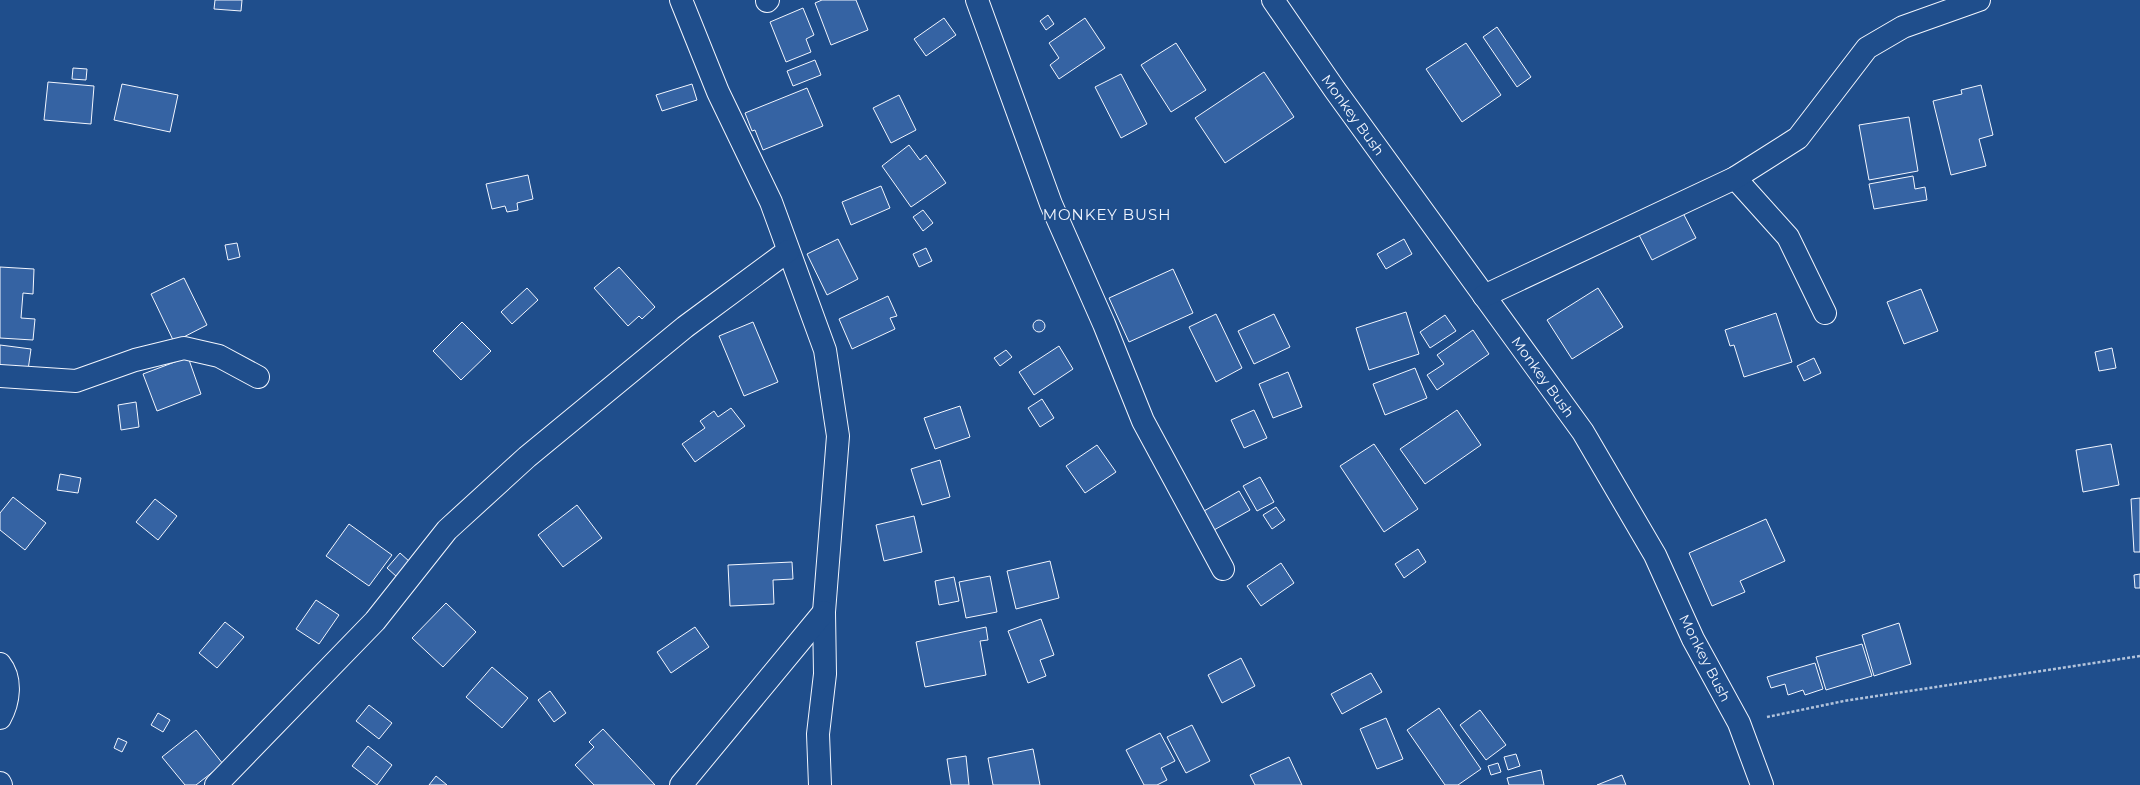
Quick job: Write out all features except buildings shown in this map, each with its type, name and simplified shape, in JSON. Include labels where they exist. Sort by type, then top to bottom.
[{"type":"street","points":[[681,0],[718,92],[771,202],[825,350],[838,436],[824,612],[825,674],[818,734],[820,785]]},
{"type":"street","points":[[977,0],[1051,204],[1104,324],[1143,421],[1223,569]]},
{"type":"street","name":"Monkey Bush","points":[[1273,0],[1335,90],[1583,432],[1655,555],[1693,639],[1739,723],[1762,785]]},
{"type":"street","points":[[1484,296],[1735,178],[1798,138],[1867,48],[1903,27],[1979,0]]},
{"type":"street","points":[[1735,178],[1788,237],[1825,313]]},
{"type":"street","points":[[216,785],[375,621],[447,530],[527,457],[654,352],[788,251]]},
{"type":"street","points":[[0,376],[76,381],[135,360],[184,348],[220,356],[258,377]]},
{"type":"street","points":[[681,785],[824,612]]},
{"type":"street","points":[[0,664],[4,670],[9,694],[0,718]]},
{"type":"path","points":[[1739,723],[1851,700],[2140,656]]},
{"type":"district","name":"MONKEY BUSH","points":[[1107,215]]}]
